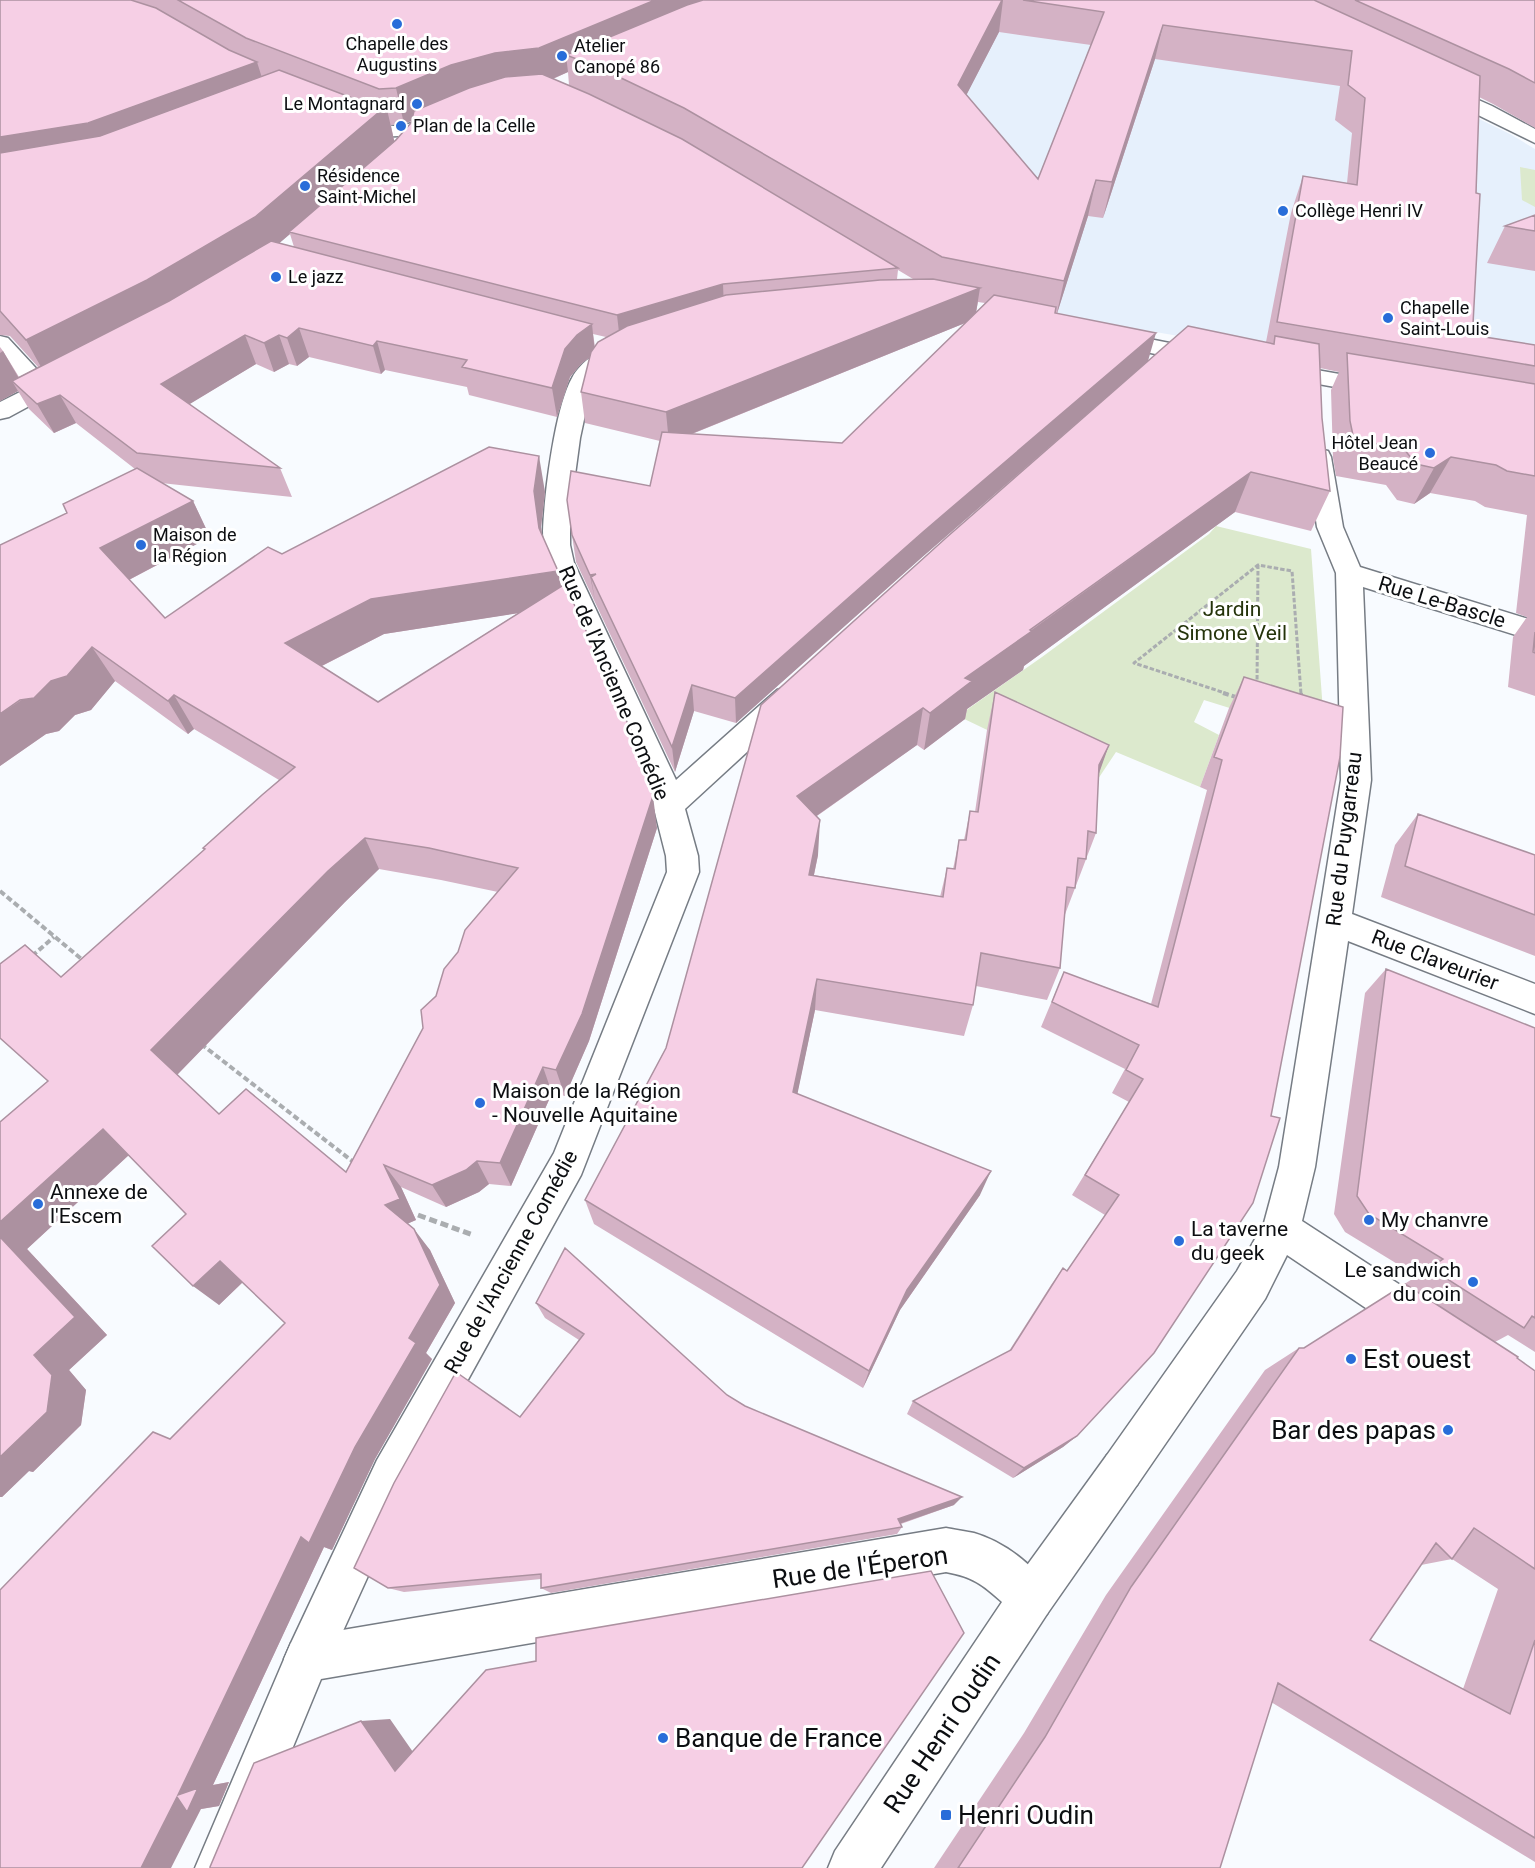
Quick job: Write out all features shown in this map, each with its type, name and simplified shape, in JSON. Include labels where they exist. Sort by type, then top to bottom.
[{"type":"street","points":[[1421,80],[1535,137]]},
{"type":"street","points":[[331,113],[386,133],[409,131],[466,106]]},
{"type":"street","points":[[399,153],[405,146],[409,131]]},
{"type":"street","points":[[1083,333],[1240,363],[1316,388],[1396,391]]},
{"type":"street","points":[[590,342],[621,350]]},
{"type":"street","points":[[0,343],[42,389]]},
{"type":"street","name":"Rue de l'Ancienne Comédie","points":[[219,1868],[307,1659],[392,1475],[568,1163],[679,888],[683,872],[682,856],[663,785],[561,563],[557,544],[562,484],[571,422],[581,383],[592,367],[621,350],[644,343]]},
{"type":"street","points":[[1149,375],[1176,351]]},
{"type":"street","points":[[0,412],[83,368]]},
{"type":"street","name":"Rue du Puygarreau","points":[[1281,1229],[1297,1167],[1356,780],[1349,573],[1330,527],[1319,458],[1318,434]]},
{"type":"street","name":"Rue Le-Bascle","points":[[1349,573],[1535,631]]},
{"type":"street","points":[[668,806],[808,679]]},
{"type":"street","name":"Rue Claveurier","points":[[1335,922],[1535,999]]},
{"type":"street","points":[[1031,1598],[1251,1284],[1281,1229],[1446,1337]]},
{"type":"street","name":"Rue de l'Éperon","points":[[307,1659],[946,1550],[974,1555],[998,1569],[1031,1598]]},
{"type":"street","name":"Rue Henri Oudin","points":[[852,1868],[1031,1598]]},
{"type":"path","points":[[1257,692],[1258,565]]},
{"type":"path","points":[[1246,700],[1134,663],[1258,565],[1292,571],[1302,718],[1356,733]]},
{"type":"path","points":[[0,891],[90,966]]},
{"type":"path","points":[[27,959],[54,937]]},
{"type":"path","points":[[198,1042],[364,1171]]},
{"type":"path","points":[[418,1215],[519,1252]]},
{"type":"shaded area","name":"Collège Henri IV","points":[[815,0],[1234,0],[1510,134],[1535,149],[1535,398],[949,296]]},
{"type":"green space","points":[[1520,167],[1535,170],[1535,207],[1522,200]]},
{"type":"green space","name":"Jardin Simone Veil","points":[[1216,526],[1311,549],[1325,738],[1204,700],[1194,722],[1219,735],[1200,787],[1116,752],[1096,782],[958,716],[1042,657],[1209,534]]},
{"type":"building","points":[[0,0],[131,0],[156,8],[229,50],[257,62],[88,123],[0,137]]},
{"type":"building","points":[[178,0],[655,0],[539,48],[495,53],[451,65],[396,88],[379,89],[246,38]]},
{"type":"building","points":[[703,0],[1002,0],[958,85],[1038,179],[1104,12],[1023,0],[1314,0],[1480,76],[1476,193],[1480,194],[1473,324],[1485,326],[1485,337],[1535,345],[1535,366],[1277,322],[1303,176],[1357,185],[1365,98],[1348,85],[1352,51],[1163,25],[1112,182],[1096,180],[1064,281],[942,257],[684,108],[598,67],[566,55]]},
{"type":"building","points":[[1355,0],[1535,0],[1535,83],[1509,69]]},
{"type":"building","points":[[279,70],[368,104],[386,105],[255,217],[147,280],[26,340],[0,311],[0,153],[100,136]]},
{"type":"building","points":[[542,74],[682,139],[898,268],[723,284],[617,315],[289,232],[396,140],[411,123],[414,111],[469,88],[505,77]]},
{"type":"building","points":[[1535,215],[1535,231],[1505,226]]},
{"type":"building","points":[[271,241],[592,324],[577,335],[565,349],[552,388],[462,367],[467,360],[377,341],[373,346],[299,328],[287,338],[279,335],[264,343],[245,335],[161,384],[280,468],[137,453],[60,395],[37,404],[12,381],[169,301]]},
{"type":"building","points":[[933,279],[980,288],[666,412],[581,392],[591,352],[598,342],[627,326],[726,295],[880,280]]},
{"type":"building","points":[[994,295],[1056,307],[1055,313],[1156,333],[923,532],[735,698],[692,685],[672,747],[591,577],[596,574],[590,575],[572,535],[567,500],[571,471],[650,486],[662,432],[842,443]]},
{"type":"building","points":[[1188,326],[1274,344],[1275,336],[1319,344],[1322,418],[1330,491],[1251,472],[965,678],[972,681],[930,713],[923,708],[797,796],[820,820],[809,875],[943,897],[947,868],[955,869],[959,840],[966,840],[970,811],[978,812],[995,692],[1109,745],[1099,765],[1096,833],[1088,831],[1086,859],[1078,858],[1075,888],[1067,887],[1060,968],[981,953],[973,1005],[817,979],[793,1092],[991,1171],[907,1290],[869,1371],[585,1200],[666,1048],[761,705],[947,537]]},
{"type":"building","points":[[1347,353],[1535,384],[1535,476],[1507,471],[1496,465],[1451,457],[1434,468],[1416,464],[1404,449],[1354,440],[1350,421]]},
{"type":"building","points":[[489,447],[539,456],[534,491],[539,528],[558,571],[371,599],[285,643],[378,702],[565,584],[641,753],[653,796],[582,1014],[556,1070],[543,1067],[500,1163],[477,1161],[466,1170],[432,1185],[384,1165],[400,1199],[385,1205],[414,1229],[440,1285],[409,1338],[416,1343],[355,1447],[309,1543],[301,1537],[178,1795],[198,1788],[187,1812],[177,1797],[141,1868],[0,1868],[0,1590],[153,1432],[170,1439],[285,1323],[220,1261],[193,1286],[152,1246],[186,1214],[103,1129],[0,1222],[0,1122],[48,1081],[0,1038],[0,964],[25,945],[61,977],[295,767],[174,695],[168,701],[92,647],[67,676],[51,681],[34,698],[20,700],[0,714],[0,545],[67,513],[63,504],[137,468],[193,501],[100,548],[165,618],[268,547],[282,554]],"holes":[[[365,838],[429,848],[518,868],[465,930],[458,952],[444,969],[436,996],[421,1010],[423,1028],[346,1172],[246,1089],[219,1114],[151,1050],[328,871]]]},
{"type":"building","points":[[1244,677],[1343,707],[1340,757],[1271,1116],[1280,1118],[1253,1203],[1154,1353],[1077,1436],[1024,1468],[913,1401],[1011,1350],[1063,1268],[1067,1271],[1119,1195],[1085,1175],[1143,1079],[1126,1070],[1139,1045],[1052,1002],[1064,972],[1158,1007],[1222,760],[1214,757]]},
{"type":"building","points":[[1418,814],[1535,855],[1535,915],[1405,866]]},
{"type":"building","points":[[1386,969],[1535,1028],[1535,1318],[1532,1316],[1524,1328],[1430,1268],[1443,1259],[1369,1214],[1357,1196]]},
{"type":"building","points":[[0,1237],[75,1317],[34,1355],[52,1375],[47,1412],[0,1457]]},
{"type":"building","points":[[565,1248],[727,1395],[745,1406],[962,1497],[898,1519],[902,1527],[541,1588],[541,1574],[388,1588],[354,1568],[394,1483],[456,1372],[520,1417],[584,1334],[536,1303]]},
{"type":"building","points":[[1405,1284],[1518,1357],[1535,1371],[1535,1569],[1474,1528],[1452,1559],[1436,1543],[1370,1640],[1510,1714],[1535,1640],[1535,1838],[1278,1683],[1220,1868],[958,1868],[1045,1737],[1131,1587],[1299,1348],[1304,1348]]},
{"type":"building","name":"Banque de France","points":[[931,1571],[964,1633],[802,1868],[210,1868],[254,1763],[361,1721],[395,1771],[486,1670],[536,1661],[536,1638]]},
{"type":"place","name":"Chapelle des Augustins","points":[[397,24]]},
{"type":"place","name":"Atelier Canopé 86","points":[[562,56]]},
{"type":"place","name":"Le Montagnard","points":[[417,104]]},
{"type":"place","name":"Plan de la Celle","points":[[401,126]]},
{"type":"place","name":"Résidence Saint-Michel","points":[[305,186]]},
{"type":"place","name":"Collège Henri IV","points":[[1283,211]]},
{"type":"place","name":"Le jazz","points":[[276,277]]},
{"type":"place","name":"Chapelle Saint-Louis","points":[[1388,318]]},
{"type":"place","name":"Hôtel Jean Beaucé","points":[[1430,453]]},
{"type":"place","name":"Maison de la Région","points":[[141,545]]},
{"type":"place","name":"Maison de la Région - Nouvelle Aquitaine","points":[[480,1103]]},
{"type":"place","name":"Annexe de l'Escem","points":[[38,1204]]},
{"type":"place","name":"My chanvre","points":[[1369,1220]]},
{"type":"place","name":"La taverne du geek","points":[[1179,1241]]},
{"type":"place","name":"Le sandwich du coin","points":[[1473,1282]]},
{"type":"place","name":"Est ouest","points":[[1351,1359]]},
{"type":"place","name":"Bar des papas","points":[[1448,1430]]},
{"type":"place","name":"Banque de France","points":[[663,1738]]},
{"type":"place","name":"Henri Oudin","points":[[946,1815]]}]
